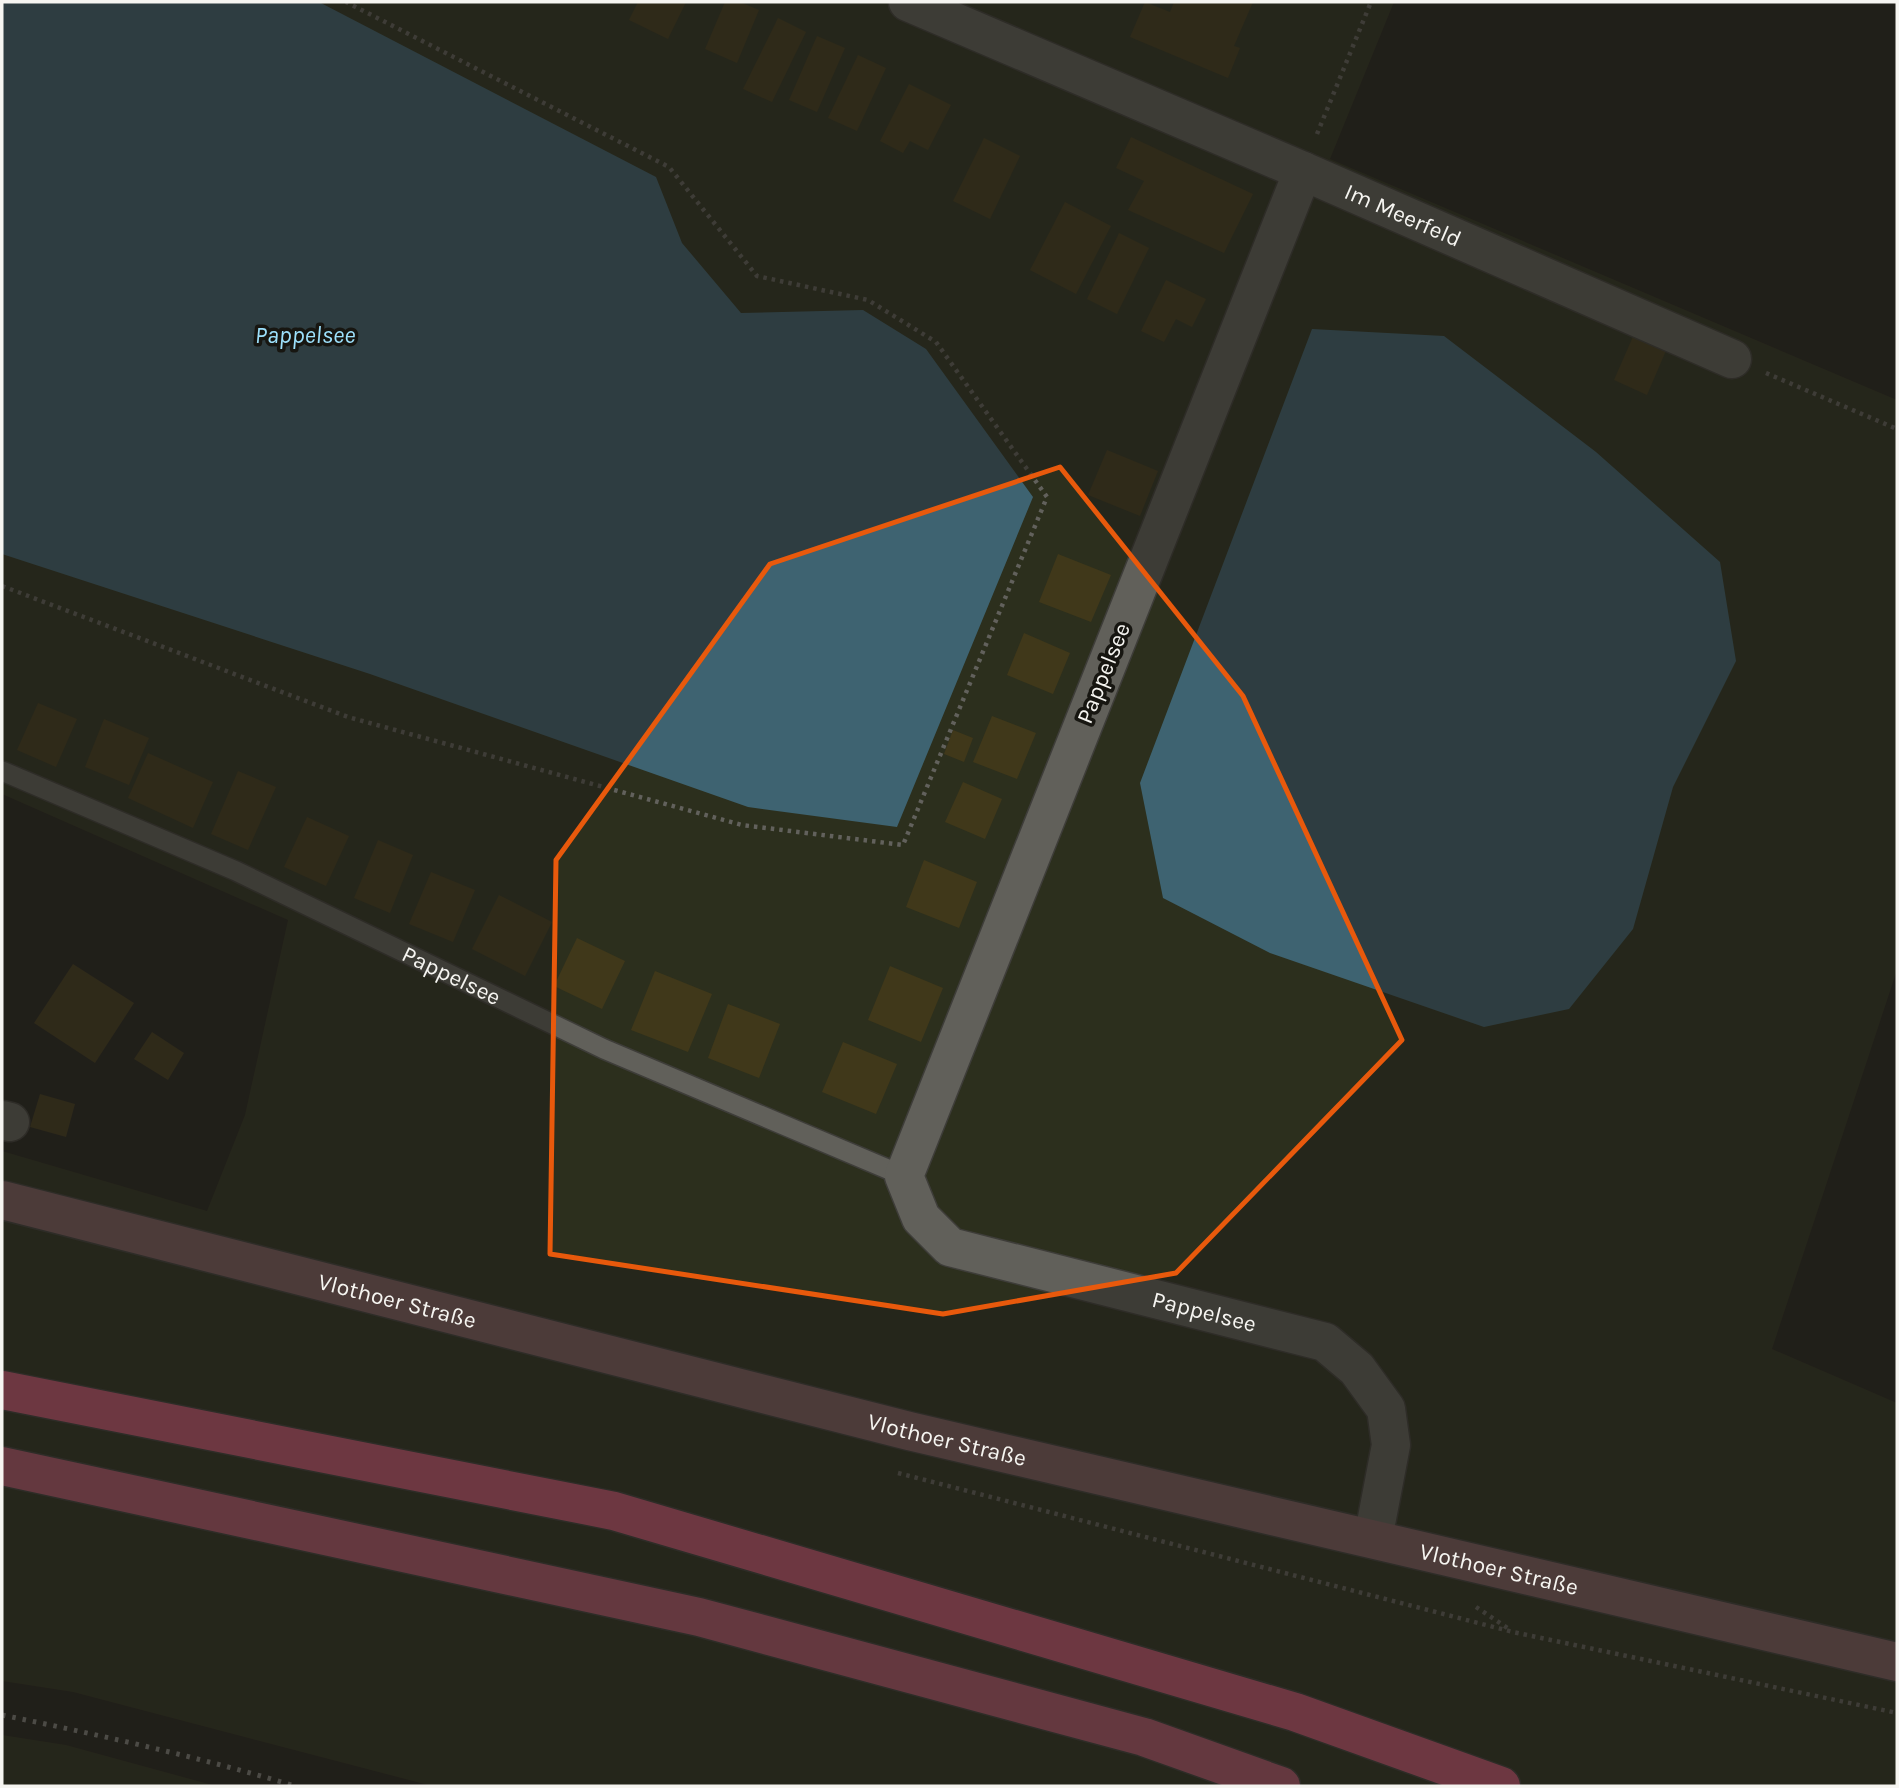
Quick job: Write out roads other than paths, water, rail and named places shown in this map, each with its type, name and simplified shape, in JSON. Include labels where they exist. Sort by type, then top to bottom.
[{"type":"highway","points":[[2,1390],[614,1511],[1294,1712],[1501,1786]]},
{"type":"highway","points":[[2,1466],[699,1616],[1144,1737],[1281,1786]]},
{"type":"main road","name":"Vlothoer Straße","points":[[2,1200],[896,1428],[1897,1662]]},
{"type":"street","name":"Im Meerfeld","points":[[908,2],[1732,359]]},
{"type":"street","name":"Pappelsee","points":[[1303,171],[904,1176],[921,1218],[950,1247],[1325,1342],[1357,1370],[1386,1409],[1391,1445],[1373,1539]]},
{"type":"lane","name":"Pappelsee","points":[[2,771],[236,872],[604,1049],[904,1176]]},
{"type":"water","name":"Pappelsee","points":[[2,2],[319,2],[656,177],[682,243],[741,313],[863,310],[926,349],[1033,497],[897,827],[748,807],[370,674],[2,554]]},
{"type":"water","points":[[1312,329],[1444,336],[1596,452],[1720,562],[1736,661],[1673,787],[1633,929],[1569,1009],[1484,1027],[1270,953],[1163,898],[1140,783]]},
{"type":"railway","points":[[2,1715],[149,1747],[295,1786]]}]
